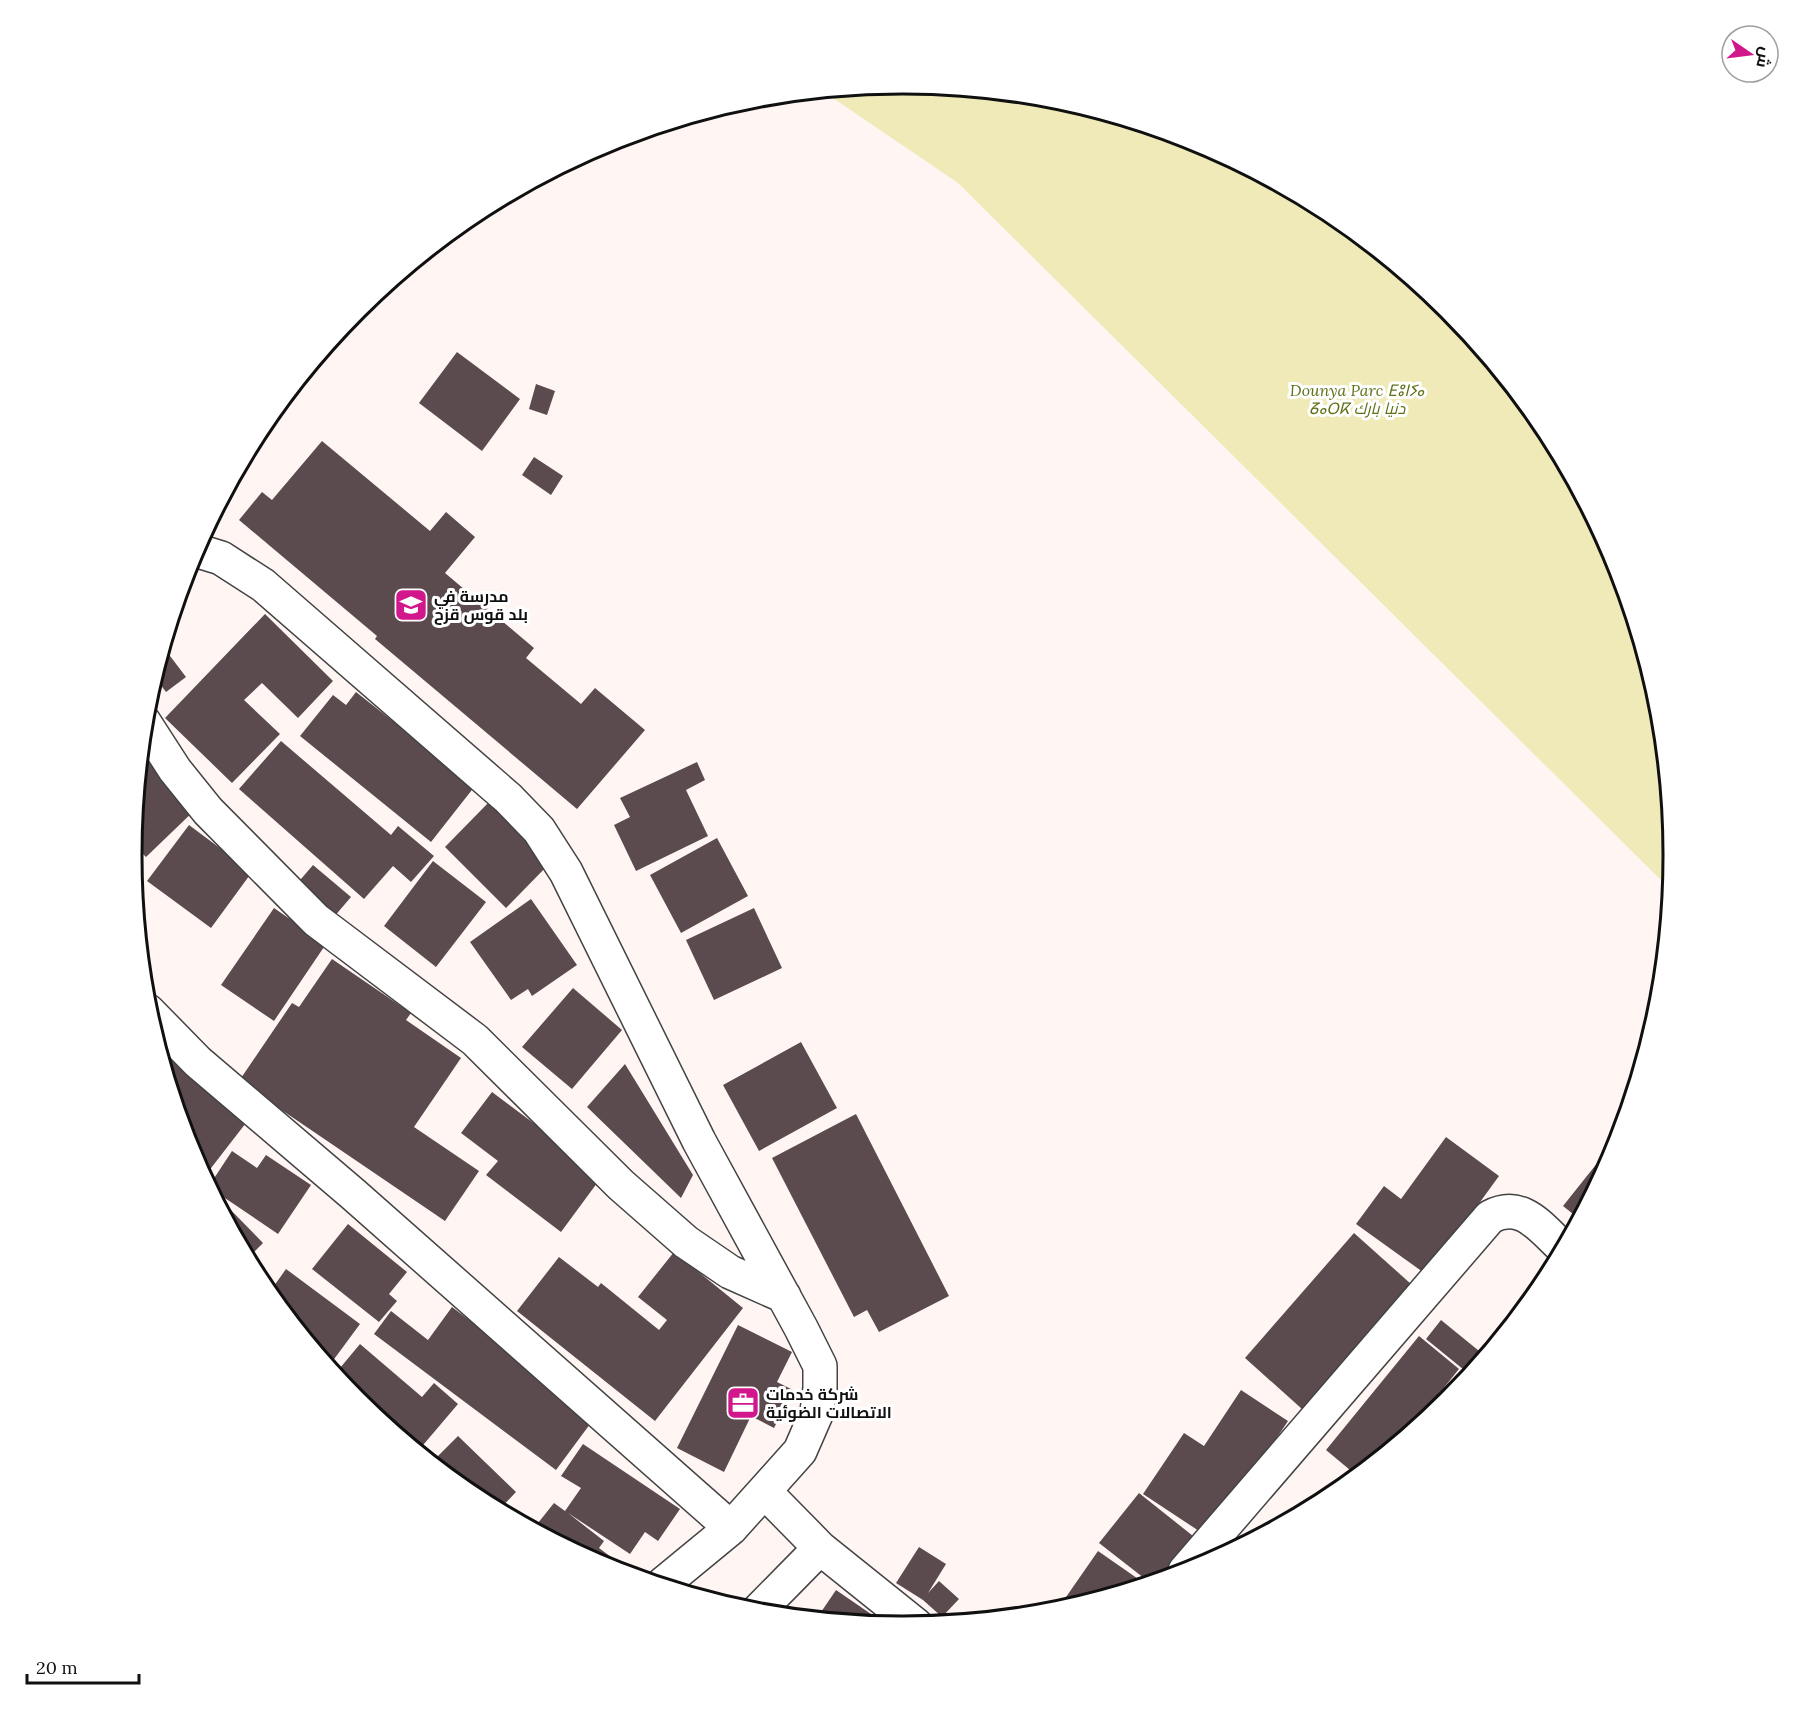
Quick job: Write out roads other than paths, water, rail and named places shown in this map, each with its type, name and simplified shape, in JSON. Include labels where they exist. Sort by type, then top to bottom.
[{"type":"street","points":[[204,553],[221,558],[263,585],[508,798],[539,830],[566,872],[699,1141],[784,1296],[819,1366],[820,1389],[817,1412],[800,1451],[732,1528],[670,1579]]},
{"type":"street","points":[[152,734],[175,770],[208,811],[315,920],[475,1040],[621,1185],[686,1242],[730,1272],[784,1296]]},
{"type":"street","points":[[161,1024],[198,1062],[362,1202],[732,1528]]},
{"type":"street","points":[[1203,1553],[1490,1216],[1508,1210],[1526,1215],[1557,1242]]},
{"type":"street","points":[[765,1492],[820,1548],[906,1616]]},
{"type":"street","points":[[766,1603],[820,1548]]},
{"type":"place","name":"مدرسة في بلد قوس قزح","points":[[411,605]]},
{"type":"place","name":"شركة خدمات الاتصالات الضوئية","points":[[743,1403]]},
{"type":"park label","name":"Dounya Parc ⴹⵓⵏⵢⴰ ⵒⴰⵔⴽ دنيا بارك","points":[[1357,399]]}]
